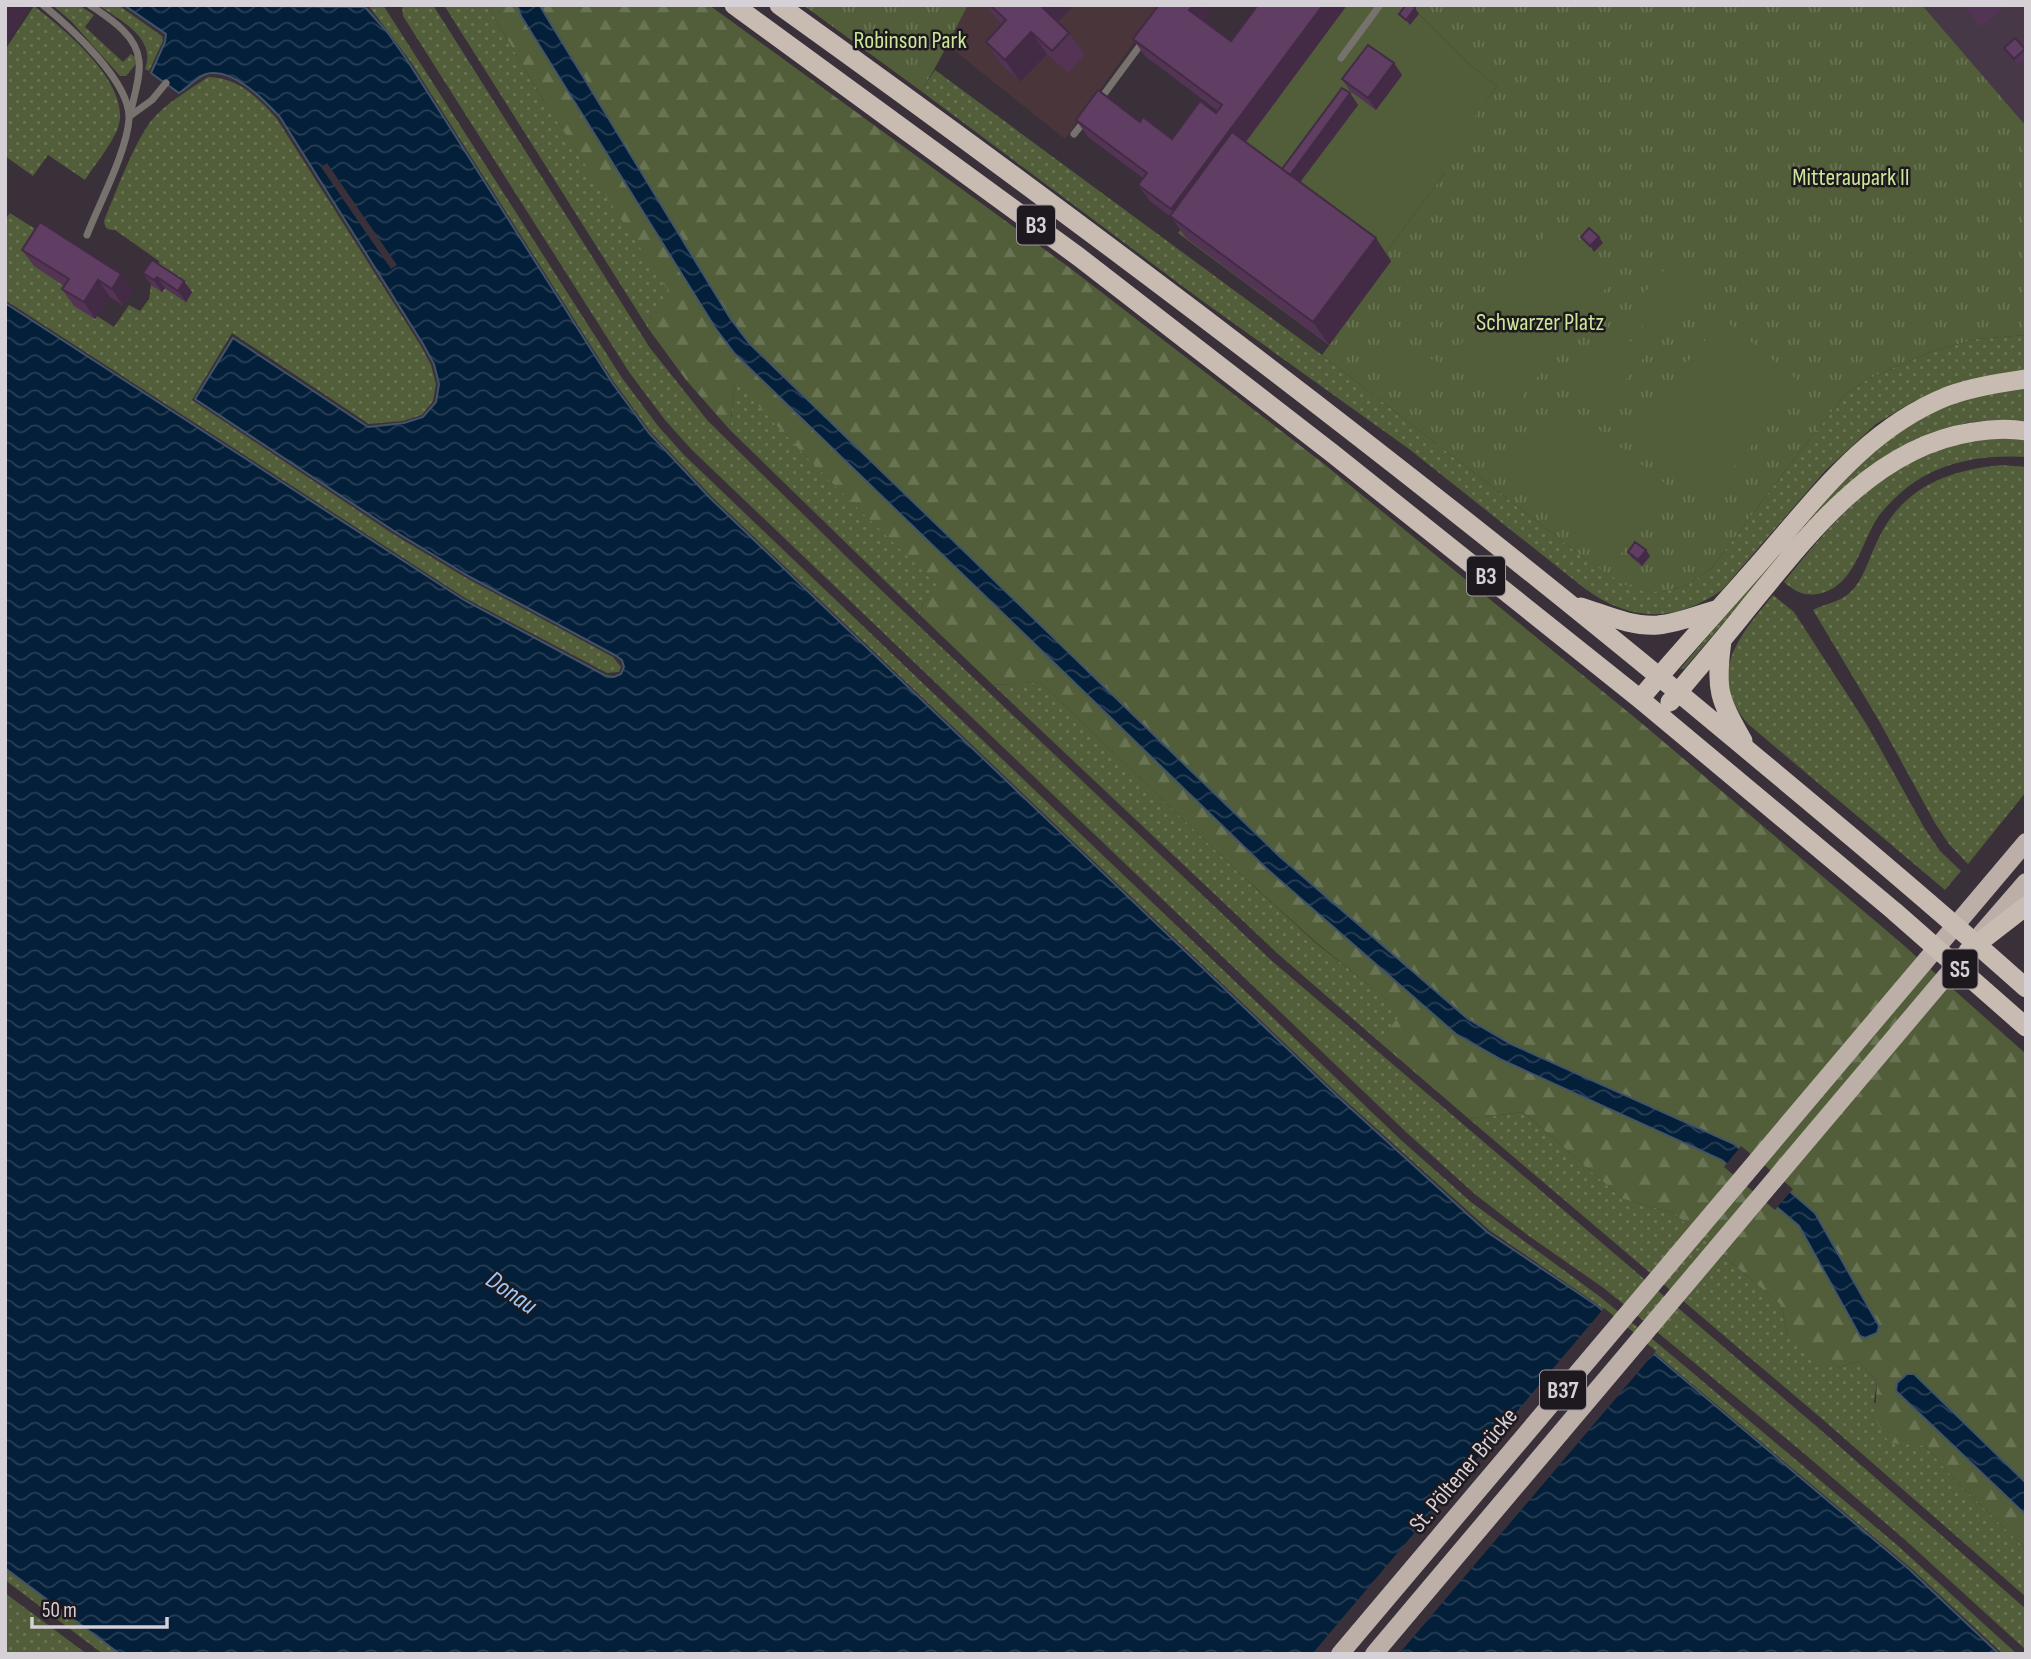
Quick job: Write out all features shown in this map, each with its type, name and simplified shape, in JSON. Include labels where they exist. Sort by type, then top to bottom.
[{"type":"highway","name":"B3","points":[[734,5],[916,136],[1201,349],[1640,699],[1894,911]]},
{"type":"highway","name":"B3","points":[[779,5],[941,122],[1437,496],[1678,692],[1912,889]]},
{"type":"highway","points":[[1640,699],[1832,478],[1882,433],[1918,410],[1950,396],[1986,385],[2026,379]]},
{"type":"highway","points":[[1659,715],[1814,529],[1839,504],[1894,461],[1919,448],[1966,433],[1991,429],[2026,431]]},
{"type":"highway","points":[[1570,604],[1623,621],[1656,625],[1719,609]]},
{"type":"highway","points":[[1722,640],[1718,681],[1720,696],[1749,751]]},
{"type":"highway","name":"S5","points":[[1912,889],[2026,988]]},
{"type":"highway","points":[[1967,951],[2022,894]]},
{"type":"highway","name":"S5","points":[[1894,911],[2026,1027]]},
{"type":"main road","name":"St. Pöltener Brücke","points":[[1340,1654],[2026,842]]},
{"type":"main road","name":"St. Pöltener Brücke","points":[[1374,1654],[1967,951]]},
{"type":"lane","points":[[43,5],[68,25],[96,55],[115,80],[130,116]]},
{"type":"lane","points":[[87,235],[126,138],[140,63],[136,48],[126,34],[90,5]]},
{"type":"lane","points":[[1341,58],[1380,5]]},
{"type":"lane","points":[[1097,104],[1148,34]]},
{"type":"lane","points":[[130,116],[152,100],[166,83]]},
{"type":"lane","points":[[1074,134],[1089,114]]},
{"type":"shaded area","points":[[968,5],[1152,5],[1158,9],[1065,139],[946,44]]},
{"type":"shaded area","points":[[1922,5],[2026,5],[2026,126]]},
{"type":"green space","points":[[52,5],[79,5],[94,15],[85,27],[123,62],[131,54],[135,57],[136,64],[126,76],[120,76],[71,21]]},
{"type":"green space","points":[[98,5],[118,5],[162,36],[163,41],[149,71],[145,69],[146,48],[141,39],[126,24]]},
{"type":"green space","points":[[368,5],[383,5],[622,378],[684,455],[1401,1140],[1471,1202],[1599,1296],[1662,1347],[1897,1545],[2017,1654],[2003,1654],[1912,1569],[1597,1304],[1489,1230],[1338,1094],[712,497],[650,431],[614,382],[411,62]]},
{"type":"green space","points":[[402,5],[433,5],[650,348],[708,421],[858,568],[1272,961],[2026,1609],[2026,1650],[1903,1538],[1800,1450],[1605,1289],[1476,1195],[1407,1133],[691,449],[629,372],[403,16]]},
{"type":"green space","points":[[444,5],[487,5],[545,103],[670,292],[651,317],[648,328]]},
{"type":"green space","points":[[487,5],[517,5],[521,16],[716,329],[735,354],[1266,868],[1456,1034],[1502,1060],[1722,1160],[1799,1226],[1860,1336],[1879,1326],[1734,1144],[1511,1044],[1468,1019],[1279,856],[749,343],[730,318],[540,5],[709,5],[1070,268],[1324,464],[1639,721],[1900,942],[2026,1054],[2026,1483],[1914,1374],[1907,1374],[1897,1383],[1896,1391],[2026,1515],[2026,1549],[1957,1482],[1925,1446],[1889,1443],[1875,1418],[1877,1381],[1858,1361],[1838,1368],[1820,1363],[1787,1334],[1782,1306],[1674,1213],[1623,1199],[1523,1112],[1469,1119],[1383,1045],[1383,1037],[1402,1012],[1318,944],[1236,870],[1040,682],[993,685],[920,615],[923,603],[938,586],[809,460],[735,380],[730,430],[686,380],[648,328],[651,317],[669,292],[545,103]]},
{"type":"green space","name":"Robinson Park","points":[[803,5],[968,5],[921,91]]},
{"type":"green space","points":[[1347,5],[1410,5],[1468,63],[1497,86],[1437,168],[1444,174],[1384,255],[1391,261],[1329,345],[1178,233]]},
{"type":"green space","points":[[1410,5],[1922,5],[2026,126],[2026,335],[1976,339],[1930,352],[1868,379],[1845,395],[1711,569],[1687,585],[1662,592],[1642,591],[1623,584],[1584,558],[1322,355],[1391,261],[1384,255],[1444,174],[1436,168],[1497,86],[1468,63]]},
{"type":"green space","points":[[34,6],[94,60],[116,96],[120,113],[117,130],[85,180],[48,155],[33,176],[5,156],[5,50]]},
{"type":"green space","points":[[935,70],[1322,355],[1584,558],[1662,592],[1687,585],[1711,569],[1845,395],[1868,379],[1930,352],[1976,339],[2026,335],[2026,370],[1914,401],[1876,424],[1825,471],[1722,590],[1704,601],[1670,613],[1635,612],[1601,599],[1584,588],[1409,449],[1201,300],[921,91]]},
{"type":"green space","points":[[208,77],[229,81],[247,90],[277,119],[421,346],[431,365],[436,384],[433,401],[422,415],[403,421],[369,424],[232,333],[192,400],[393,534],[468,579],[613,657],[621,667],[619,672],[607,673],[465,598],[5,300],[5,220],[10,213],[51,239],[95,319],[97,316],[114,327],[129,305],[140,311],[149,299],[151,285],[162,291],[165,288],[186,302],[192,292],[160,272],[159,261],[115,230],[107,228],[104,221],[131,156],[151,121]]},
{"type":"green space","name":"Schwarzer Platz","points":[[1546,234],[1610,283],[1511,411],[1447,362]]},
{"type":"green space","points":[[1671,262],[1702,288],[1659,340],[1627,313]]},
{"type":"green space","points":[[1723,319],[1802,384],[1707,500],[1628,434]]},
{"type":"green space","points":[[1616,329],[1646,355],[1603,406],[1572,381]]},
{"type":"green space","points":[[1388,341],[1425,362],[1433,359],[1447,370],[1421,401],[1369,360],[1378,347]]},
{"type":"green space","points":[[735,379],[809,459],[939,586],[923,603],[920,615],[730,430]]},
{"type":"green space","points":[[2026,387],[2026,421],[1991,420],[1965,423],[1914,440],[1888,454],[1808,524],[1684,669],[1680,669],[1814,510],[1887,439],[1922,417],[1953,403],[1987,393]]},
{"type":"green space","points":[[1560,398],[1673,490],[1620,554],[1507,462]]},
{"type":"green space","points":[[1991,437],[2026,440],[2026,457],[1973,459],[1924,476],[1896,497],[1882,512],[1850,572],[1833,588],[1811,595],[1797,591],[1784,582],[1846,511],[1882,480],[1942,447]]},
{"type":"green space","points":[[2001,465],[2026,467],[2026,792],[1968,864],[1949,844],[1935,823],[1878,719],[1813,610],[1839,600],[1852,590],[1861,579],[1886,525],[1911,496],[1943,478]]},
{"type":"green space","points":[[1773,595],[1794,612],[1867,725],[1925,829],[1940,851],[1961,871],[1945,890],[1748,724],[1735,706],[1729,689],[1728,672],[1732,656],[1749,626]]},
{"type":"green space","points":[[1040,682],[1317,944],[1403,1012],[1383,1037],[1383,1045],[1278,954],[993,685]]},
{"type":"green space","points":[[1523,1112],[1623,1199],[1674,1213],[1782,1306],[1787,1334],[1838,1368],[1858,1361],[1877,1381],[1874,1402],[1925,1446],[1957,1482],[2026,1549],[2026,1597],[1821,1418],[1469,1119]]},
{"type":"green space","points":[[5,1568],[120,1654],[103,1654],[5,1580]]},
{"type":"green space","points":[[5,1593],[87,1654],[5,1654]]},
{"type":"water","name":"Donau","points":[[124,5],[365,7],[409,63],[613,384],[649,433],[710,498],[1337,1096],[1487,1232],[1596,1305],[1910,1570],[1999,1654],[120,1654],[5,1568],[5,303],[464,600],[606,676],[621,674],[624,667],[622,660],[615,655],[470,577],[394,531],[195,399],[233,338],[368,427],[404,423],[423,417],[436,402],[439,384],[434,364],[423,344],[280,117],[247,86],[227,75],[206,74],[179,93],[151,73],[166,34]]},
{"type":"water","points":[[517,5],[540,6],[730,318],[749,343],[1279,856],[1468,1019],[1511,1044],[1734,1144],[1815,1213],[1879,1326],[1877,1333],[1865,1338],[1860,1336],[1799,1226],[1722,1160],[1502,1060],[1456,1034],[1266,868],[735,354],[716,329],[521,16]]},
{"type":"water","points":[[1907,1374],[1914,1374],[2026,1483],[2026,1515],[1896,1391],[1897,1383]]},
{"type":"pier","points":[[327,163],[397,265],[391,269],[321,167]]},
{"type":"pier","points":[[1741,1146],[1793,1189],[1775,1210],[1724,1167]]},
{"type":"pier","points":[[1604,1308],[1656,1351],[1399,1654],[1312,1654]]},
{"type":"building","points":[[990,5],[1040,5],[1069,33],[1052,51],[1031,32],[1005,60],[986,42],[1006,20]]},
{"type":"building","points":[[1159,5],[1193,5],[1189,10],[1231,41],[1258,5],[1323,5],[1171,209],[1138,185],[1147,173],[1076,120],[1098,90],[1140,122],[1143,117],[1172,139],[1200,101],[1216,113],[1222,105],[1133,39]]},
{"type":"building","points":[[1406,5],[1415,8],[1406,20],[1399,14]]},
{"type":"building","points":[[2015,38],[2025,49],[2014,59],[2004,48]]},
{"type":"building","points":[[1368,45],[1394,63],[1368,98],[1342,79]]},
{"type":"building","points":[[1342,88],[1350,93],[1290,175],[1282,169]]},
{"type":"building","points":[[1232,132],[1376,238],[1313,322],[1170,216]]},
{"type":"building","points":[[40,222],[121,274],[112,289],[98,280],[84,302],[62,289],[69,279],[22,250]]},
{"type":"building","points":[[1589,228],[1599,237],[1590,246],[1581,237]]},
{"type":"building","points":[[152,260],[184,281],[178,291],[157,277],[154,280],[143,273]]},
{"type":"building","points":[[1635,542],[1646,550],[1638,560],[1628,552]]},
{"type":"park label","name":"Mitteraupark II","points":[[1851,177]]}]
